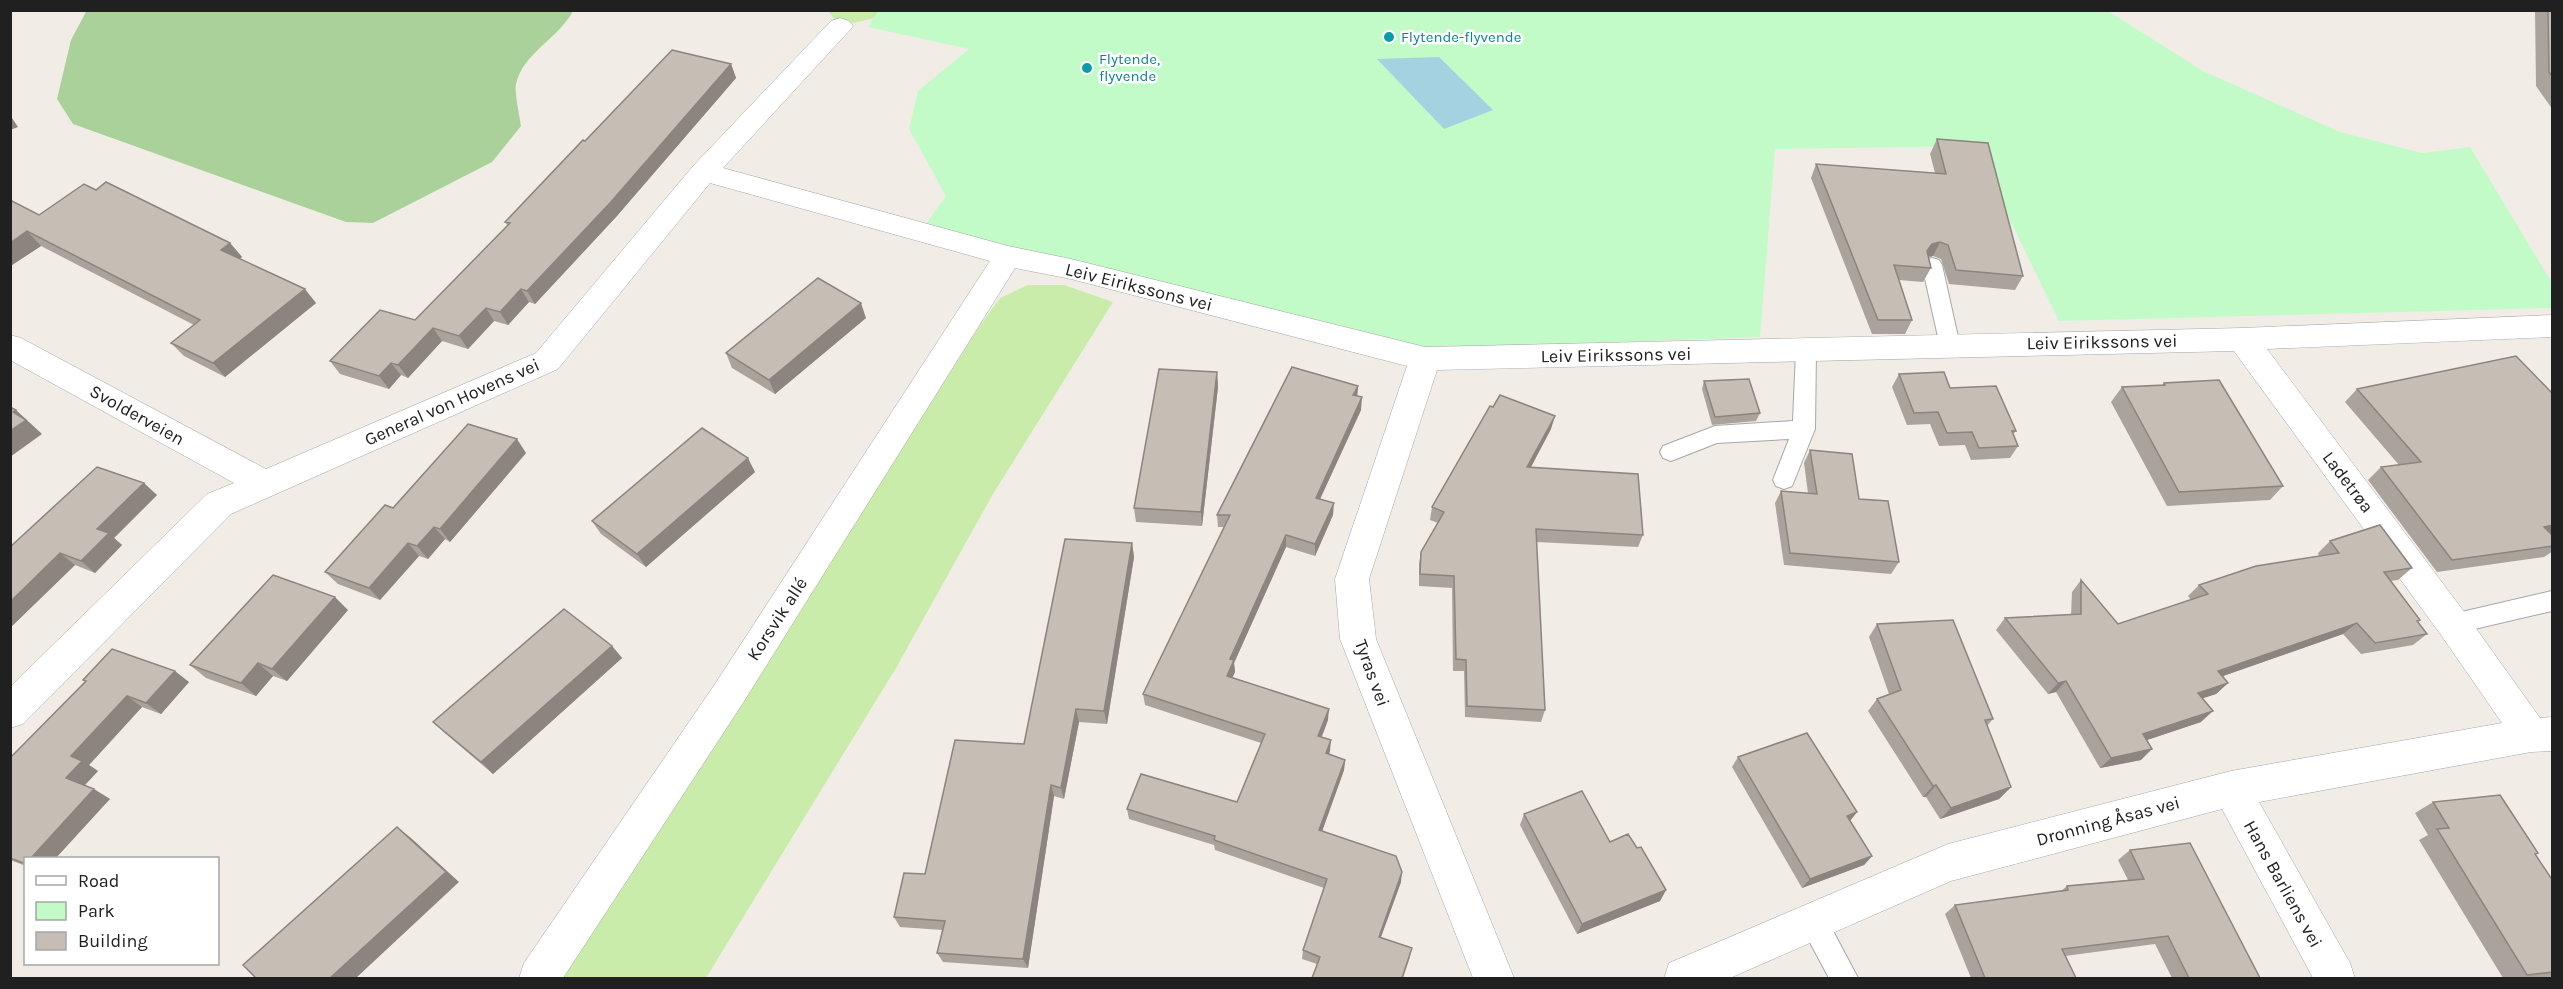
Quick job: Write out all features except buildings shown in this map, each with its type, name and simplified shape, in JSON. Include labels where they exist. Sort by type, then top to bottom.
[{"type":"street","name":"General von Hovens vei","points":[[10,712],[219,504],[547,361],[704,172],[840,26]]},
{"type":"street","name":"Leiv Eirikssons vei","points":[[704,172],[1008,256],[1071,269],[1425,359],[2242,339],[2553,326]]},
{"type":"street","name":"Korsvik allé","points":[[539,978],[728,695],[1008,256]]},
{"type":"street","name":"Ladetrøa","points":[[2242,339],[2453,624],[2542,734]]},
{"type":"street","name":"Svolderveien","points":[[10,346],[264,484]]},
{"type":"street","name":"Tyras vei","points":[[1425,359],[1352,579],[1358,639],[1493,978]]},
{"type":"street","name":"Dronning Åsas vei","points":[[1684,978],[1948,863],[2231,789],[2542,734]]},
{"type":"street","name":"Hans Barliens vei","points":[[2231,789],[2335,978]]},
{"type":"lane","points":[[1932,265],[1950,346]]},
{"type":"lane","points":[[1784,480],[1804,429],[1806,351]]},
{"type":"lane","points":[[1671,452],[1715,435],[1804,429]]},
{"type":"lane","points":[[2453,624],[2553,601]]},
{"type":"lane","points":[[1813,922],[1844,978]]},
{"type":"green space","points":[[87,10],[573,11],[567,21],[533,54],[520,73],[516,84],[516,98],[521,126],[492,162],[373,223],[346,222],[73,124],[57,99],[71,40]]},
{"type":"green space","points":[[879,10],[2108,11],[2203,71],[2340,132],[2422,153],[2470,147],[2552,283],[2552,308],[2059,321],[1974,146],[1775,149],[1760,337],[1420,349],[920,232],[946,196],[909,129],[918,91],[969,49],[868,27]]},
{"type":"green space","points":[[828,11],[905,11],[840,26]]},
{"type":"green space","points":[[1028,285],[1064,285],[1113,302],[993,494],[896,668],[706,978],[561,978],[981,324],[1000,298]]},
{"type":"water","points":[[1439,57],[1493,110],[1444,129],[1377,59]]},
{"type":"place","name":"Flytende-flyvende","points":[[1389,37]]},
{"type":"place","name":"Flytende, flyvende","points":[[1087,68]]}]
